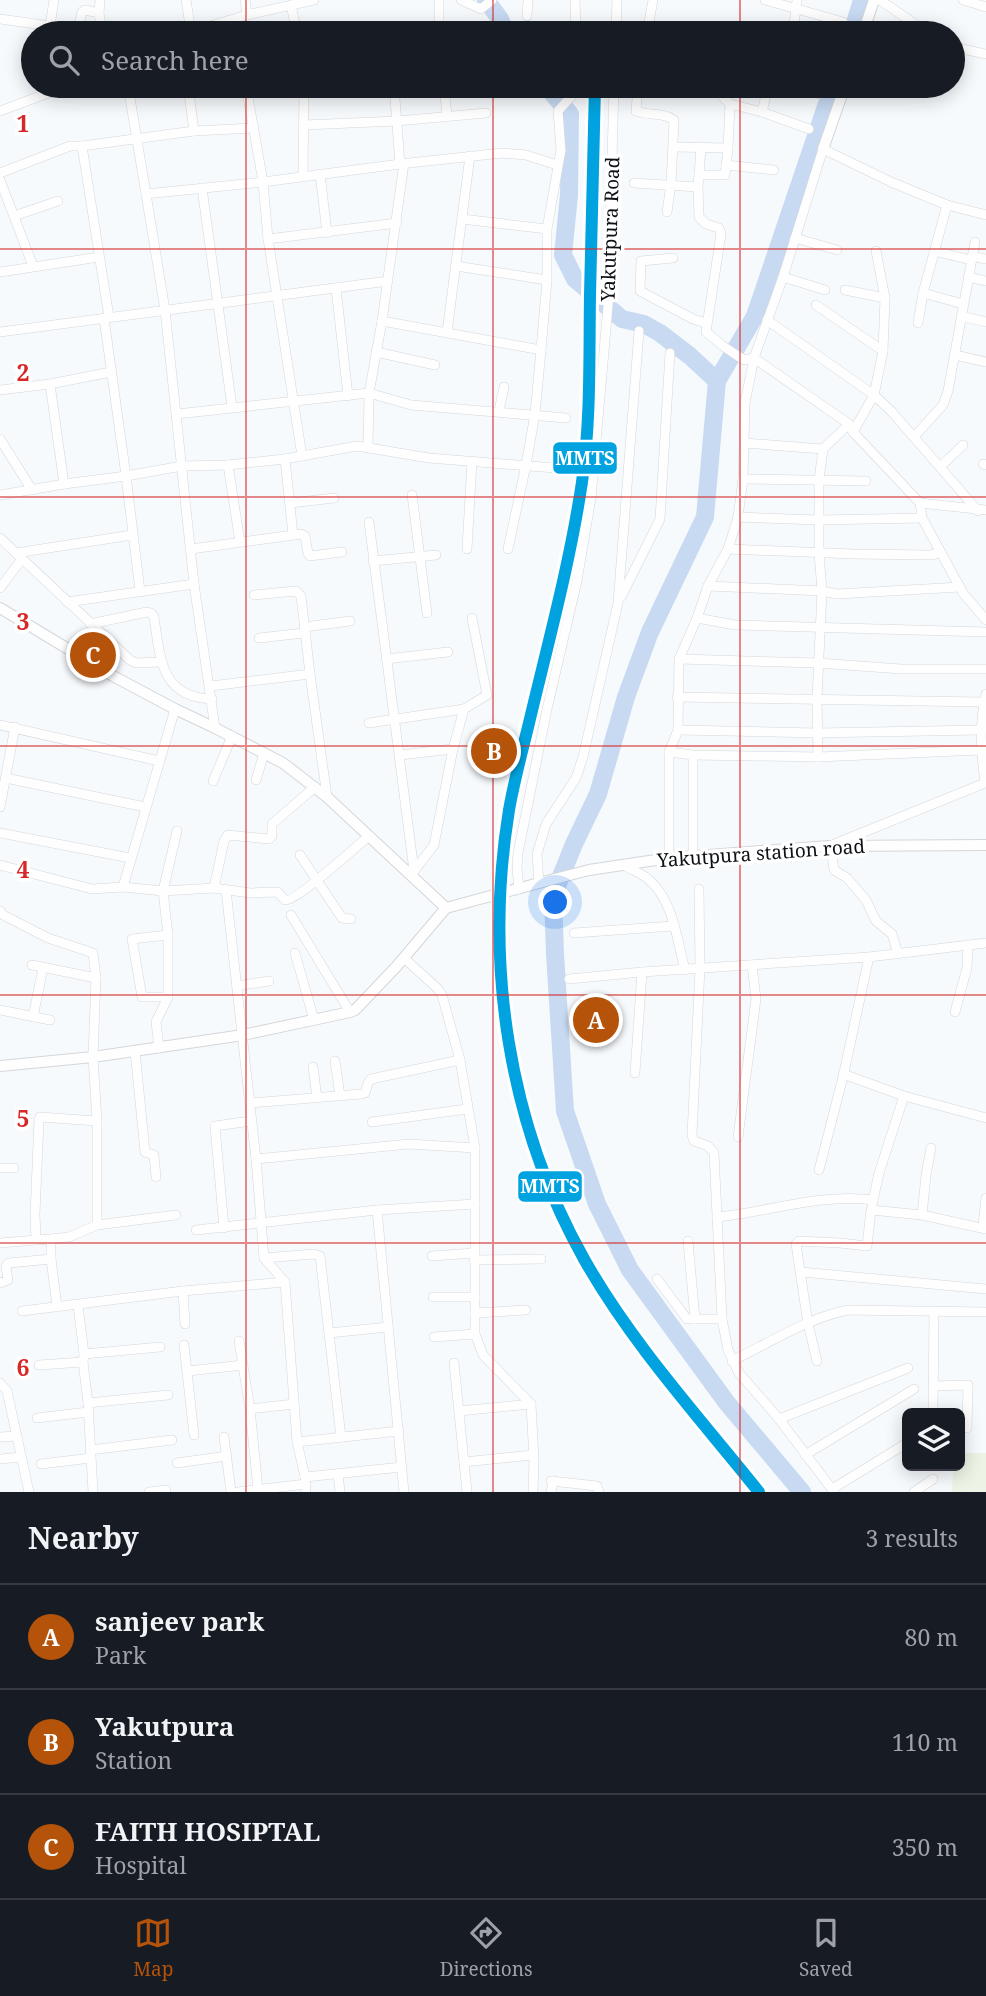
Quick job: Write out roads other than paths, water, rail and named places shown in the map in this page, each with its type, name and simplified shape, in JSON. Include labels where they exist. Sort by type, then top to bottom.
[{"type":"street","points":[[51,21],[54,0]]},
{"type":"street","points":[[100,0],[100,21]]},
{"type":"street","points":[[186,0],[188,21]]},
{"type":"street","points":[[245,0],[247,15]]},
{"type":"street","points":[[228,21],[314,0]]},
{"type":"street","points":[[439,0],[439,21]]},
{"type":"street","points":[[461,0],[477,9],[484,8],[492,0]]},
{"type":"street","points":[[527,16],[528,0]]},
{"type":"street","points":[[575,0],[576,21]]},
{"type":"street","points":[[616,21],[617,0]]},
{"type":"street","points":[[649,21],[653,0]]},
{"type":"street","points":[[765,0],[797,4],[840,21]]},
{"type":"street","points":[[867,21],[874,0]]},
{"type":"street","points":[[880,0],[911,21]]},
{"type":"street","points":[[964,0],[986,7]]},
{"type":"street","points":[[292,5],[295,21]]},
{"type":"street","points":[[80,21],[85,10],[99,13]]},
{"type":"street","points":[[0,19],[21,22]]},
{"type":"street","points":[[965,50],[986,54]]},
{"type":"street","points":[[0,111],[35,98]]},
{"type":"street","points":[[130,98],[165,310],[194,584],[215,727]]},
{"type":"street","points":[[190,98],[194,131]]},
{"type":"street","points":[[248,98],[302,456]]},
{"type":"street","points":[[303,176],[304,98]]},
{"type":"street","points":[[368,446],[369,393],[397,223],[402,163],[395,98]]},
{"type":"street","points":[[445,98],[447,115]]},
{"type":"street","points":[[508,549],[535,414],[547,280],[547,229],[561,150],[558,111],[569,98]]},
{"type":"street","name":"Yakutpura Road","points":[[519,889],[517,853],[577,581],[591,498],[609,289],[614,98]]},
{"type":"street","points":[[637,98],[636,111],[673,118],[674,147],[667,212]]},
{"type":"street","points":[[724,98],[730,104],[762,111],[809,129]]},
{"type":"street","points":[[762,111],[765,98]]},
{"type":"street","points":[[669,858],[669,752],[678,730],[679,659],[708,586],[728,549],[738,517],[743,479],[749,359],[783,277],[841,98]]},
{"type":"street","points":[[699,175],[724,175],[730,104]]},
{"type":"street","points":[[304,125],[397,121],[486,113]]},
{"type":"street","points":[[0,173],[70,146],[194,131],[254,128]]},
{"type":"street","points":[[82,146],[107,318],[111,372],[140,591]]},
{"type":"street","points":[[674,147],[728,148]]},
{"type":"street","points":[[701,148],[699,217],[706,224],[719,229],[721,234],[706,333],[851,428],[920,503],[922,517],[960,587],[986,620]]},
{"type":"street","points":[[823,149],[947,205],[986,215]]},
{"type":"street","points":[[146,194],[502,153],[526,155],[557,165]]},
{"type":"street","points":[[447,332],[470,156]]},
{"type":"street","points":[[726,165],[774,170]]},
{"type":"street","points":[[320,173],[327,233]]},
{"type":"street","points":[[0,180],[33,266]]},
{"type":"street","points":[[634,183],[698,187]]},
{"type":"street","points":[[202,188],[232,407]]},
{"type":"street","points":[[14,216],[58,201]]},
{"type":"street","points":[[918,323],[923,293],[947,205]]},
{"type":"street","points":[[462,219],[547,229]]},
{"type":"street","points":[[268,239],[397,223]]},
{"type":"street","points":[[795,238],[836,250]]},
{"type":"street","points":[[914,438],[943,405],[948,391],[975,242]]},
{"type":"street","points":[[744,443],[823,449],[851,428],[874,395],[883,351],[885,298],[876,251]]},
{"type":"street","points":[[934,251],[986,259]]},
{"type":"street","points":[[0,272],[99,257]]},
{"type":"street","points":[[673,258],[641,261],[640,291],[706,323]]},
{"type":"street","points":[[456,266],[547,280]]},
{"type":"street","points":[[783,277],[825,290]]},
{"type":"street","points":[[968,277],[986,281]]},
{"type":"street","points":[[0,332],[388,281]]},
{"type":"street","points":[[336,288],[348,396]]},
{"type":"street","points":[[845,290],[885,298]]},
{"type":"street","points":[[923,293],[963,304]]},
{"type":"street","points":[[816,305],[883,351]]},
{"type":"street","points":[[961,316],[986,322]]},
{"type":"street","points":[[767,320],[874,395],[982,510]]},
{"type":"street","points":[[382,321],[541,350]]},
{"type":"street","points":[[539,883],[537,854],[545,824],[576,778],[583,757],[618,603],[639,331]]},
{"type":"street","points":[[376,352],[435,365]]},
{"type":"street","points":[[618,603],[660,519],[670,353]]},
{"type":"street","points":[[955,355],[986,362]]},
{"type":"street","points":[[0,390],[111,372]]},
{"type":"street","points":[[50,384],[64,484]]},
{"type":"street","points":[[499,411],[504,387]]},
{"type":"street","points":[[177,414],[369,393],[411,405],[566,418]]},
{"type":"street","points":[[0,439],[32,490]]},
{"type":"street","points":[[940,467],[963,445]]},
{"type":"street","points":[[0,495],[182,466],[228,465],[285,459],[357,446],[429,458],[555,468]]},
{"type":"street","points":[[818,757],[817,699],[821,628],[819,480],[823,449]]},
{"type":"street","points":[[285,459],[293,535]]},
{"type":"street","points":[[467,549],[472,461]]},
{"type":"street","points":[[228,465],[240,542]]},
{"type":"street","points":[[743,479],[866,481]]},
{"type":"street","points":[[412,495],[428,612]]},
{"type":"street","points":[[290,503],[334,498]]},
{"type":"street","points":[[920,503],[982,510]]},
{"type":"street","points":[[738,517],[820,520],[922,517]]},
{"type":"street","points":[[369,522],[413,873]]},
{"type":"street","points":[[0,589],[19,556],[132,535]]},
{"type":"street","points":[[191,549],[304,535],[310,556],[342,552]]},
{"type":"street","points":[[0,538],[130,660],[136,663],[160,662]]},
{"type":"street","points":[[728,549],[918,555],[941,553]]},
{"type":"street","points":[[373,561],[436,555]]},
{"type":"street","points":[[67,602],[194,584]]},
{"type":"street","points":[[708,586],[837,594],[960,587]]},
{"type":"street","points":[[254,595],[298,592],[301,596],[327,797]]},
{"type":"street","points":[[0,608],[113,676],[283,763],[327,797],[413,873],[446,908],[404,958],[355,1010],[350,1012],[243,1035],[159,1048],[0,1066]]},
{"type":"street","points":[[90,624],[151,613],[154,617],[160,662],[178,690],[188,696],[212,699]]},
{"type":"street","points":[[369,723],[464,709],[487,695],[472,618]]},
{"type":"street","points":[[697,618],[735,625],[986,632]]},
{"type":"street","points":[[259,638],[350,621]]},
{"type":"street","points":[[386,659],[448,652]]},
{"type":"street","points":[[679,659],[986,670]]},
{"type":"street","points":[[211,686],[310,674]]},
{"type":"street","points":[[677,697],[985,698],[981,730],[985,783],[830,846],[834,870],[846,878],[866,900],[876,921],[892,934],[898,954]]},
{"type":"street","points":[[123,887],[174,709]]},
{"type":"street","points":[[413,873],[433,845],[464,709]]},
{"type":"street","points":[[0,725],[159,761]]},
{"type":"street","points":[[0,807],[15,727]]},
{"type":"street","points":[[678,730],[817,733],[981,730]]},
{"type":"street","points":[[213,781],[232,736]]},
{"type":"street","points":[[400,755],[453,749]]},
{"type":"street","points":[[669,752],[693,755],[818,757],[981,750]]},
{"type":"street","points":[[256,780],[264,753]]},
{"type":"street","points":[[693,755],[694,856]]},
{"type":"street","points":[[6,778],[145,807]]},
{"type":"street","points":[[214,888],[228,835],[269,839],[272,836],[272,824],[315,787]]},
{"type":"street","points":[[159,1048],[156,1021],[168,997],[168,935],[163,891],[177,831]]},
{"type":"street","points":[[0,833],[130,858]]},
{"type":"street","points":[[0,865],[92,889],[123,887],[163,891],[214,888],[250,893],[278,892],[288,900],[369,836]]},
{"type":"street","name":"Yakutpura station road","points":[[446,908],[589,870],[669,858],[830,846],[986,845]]},
{"type":"street","points":[[300,855],[342,918],[351,919]]},
{"type":"street","points":[[624,865],[647,878],[659,891],[668,909],[685,970]]},
{"type":"street","points":[[699,889],[700,968],[692,1135],[694,1141],[708,1146],[714,1153],[722,1319],[732,1361],[833,1491],[902,1446]]},
{"type":"street","points":[[226,890],[257,1160],[264,1258],[285,1282],[297,1442],[305,1484]]},
{"type":"street","points":[[0,926],[1,913],[48,938],[93,953],[96,978],[93,1057],[97,1121],[97,1225]]},
{"type":"street","points":[[292,915],[350,1012]]},
{"type":"street","points":[[574,933],[673,926]]},
{"type":"street","points":[[168,935],[132,939],[142,997],[168,997]]},
{"type":"street","points":[[569,979],[869,957],[986,943]]},
{"type":"street","points":[[955,1012],[967,968],[968,945]]},
{"type":"street","points":[[295,953],[314,1020]]},
{"type":"street","points":[[819,1170],[869,957]]},
{"type":"street","points":[[404,958],[443,995],[460,1060],[475,1148],[475,1334],[484,1355],[531,1404],[533,1492]]},
{"type":"street","points":[[32,965],[96,978]]},
{"type":"street","points":[[738,1137],[756,999],[752,965]]},
{"type":"street","points":[[33,1017],[43,968]]},
{"type":"street","points":[[635,1073],[642,972]]},
{"type":"street","points":[[237,986],[269,981]]},
{"type":"street","points":[[0,1010],[50,1020]]},
{"type":"street","points":[[135,1051],[145,1152],[154,1155],[156,1177]]},
{"type":"street","points":[[250,1103],[365,1093],[371,1079],[460,1060]]},
{"type":"street","points":[[335,1061],[340,1096]]},
{"type":"street","points":[[313,1067],[317,1098]]},
{"type":"street","points":[[843,1074],[904,1096],[986,1118]]},
{"type":"street","points":[[817,1362],[808,1324],[796,1244],[800,1240],[867,1246],[879,1173],[904,1096]]},
{"type":"street","points":[[372,1122],[467,1109]]},
{"type":"street","points":[[36,1240],[39,1118],[97,1121]]},
{"type":"street","points":[[224,1228],[215,1126],[251,1121]]},
{"type":"street","points":[[257,1160],[409,1144],[475,1148]]},
{"type":"street","points":[[922,1215],[931,1148]]},
{"type":"street","points":[[0,1168],[14,1168]]},
{"type":"street","points":[[717,1217],[805,1201],[857,1198],[872,1205],[986,1228]]},
{"type":"street","points":[[986,1198],[986,1228]]},
{"type":"street","points":[[196,1230],[377,1210],[475,1204]]},
{"type":"street","points":[[377,1210],[404,1492]]},
{"type":"street","points":[[0,1242],[69,1237],[97,1225],[176,1215]]},
{"type":"street","points":[[51,1239],[57,1307]]},
{"type":"street","points":[[688,1241],[695,1319]]},
{"type":"street","points":[[264,1258],[314,1254],[320,1256],[341,1437]]},
{"type":"street","points":[[432,1256],[541,1259]]},
{"type":"street","points":[[0,1283],[8,1280],[6,1266],[9,1263],[51,1259]]},
{"type":"street","points":[[800,1272],[986,1289]]},
{"type":"street","points":[[657,1279],[685,1317],[722,1319]]},
{"type":"street","points":[[22,1311],[183,1291],[285,1282]]},
{"type":"street","points":[[183,1291],[185,1324]]},
{"type":"street","points":[[433,1297],[475,1297]]},
{"type":"street","points":[[78,1305],[93,1492]]},
{"type":"street","points":[[475,1313],[526,1310]]},
{"type":"street","points":[[933,1408],[934,1311]]},
{"type":"street","points":[[732,1361],[835,1312],[986,1311]]},
{"type":"street","points":[[329,1333],[388,1327]]},
{"type":"street","points":[[434,1338],[475,1334]]},
{"type":"street","points":[[239,1341],[250,1409],[258,1490]]},
{"type":"street","points":[[184,1345],[194,1435]]},
{"type":"street","points":[[39,1365],[160,1347]]},
{"type":"street","points":[[454,1363],[467,1492]]},
{"type":"street","points":[[188,1371],[243,1365]]},
{"type":"street","points":[[779,1419],[908,1368]]},
{"type":"street","points":[[0,1383],[7,1391],[29,1492]]},
{"type":"street","points":[[933,1386],[968,1385],[967,1428]]},
{"type":"street","points":[[804,1455],[914,1389]]},
{"type":"street","points":[[37,1418],[168,1395]]},
{"type":"street","points":[[250,1409],[294,1404]]},
{"type":"street","points":[[459,1410],[531,1404]]},
{"type":"street","points":[[297,1442],[400,1431]]},
{"type":"street","points":[[0,1437],[17,1436]]},
{"type":"street","points":[[224,1437],[232,1492]]},
{"type":"street","points":[[41,1464],[172,1440]]},
{"type":"street","points":[[464,1462],[533,1455]]},
{"type":"street","points":[[177,1463],[227,1456]]},
{"type":"street","points":[[0,1460],[21,1457]]},
{"type":"street","points":[[239,1492],[305,1484],[338,1474],[402,1467]]},
{"type":"street","points":[[338,1474],[340,1492]]},
{"type":"street","points":[[914,1492],[933,1479]]},
{"type":"street","points":[[551,1492],[552,1481],[575,1488],[597,1486],[599,1492]]},
{"type":"street","points":[[149,1492],[166,1490]]},
{"type":"waterway","points":[[486,0],[501,21]]},
{"type":"waterway","points":[[856,21],[862,0]]},
{"type":"waterway","points":[[556,98],[570,114],[569,195],[563,255],[575,279],[622,319],[644,324],[660,333],[717,381]]},
{"type":"waterway","points":[[802,1492],[727,1403],[630,1270],[597,1204],[565,1111],[553,896],[598,794],[626,697],[650,632],[705,517],[717,381],[755,316],[829,98]]},
{"type":"place","name":"FAITH HOSIPTAL","points":[[93,655]]},
{"type":"place","name":"Yakutpura","points":[[494,751]]},
{"type":"place","name":"sanjeev park","points":[[596,1020]]}]
